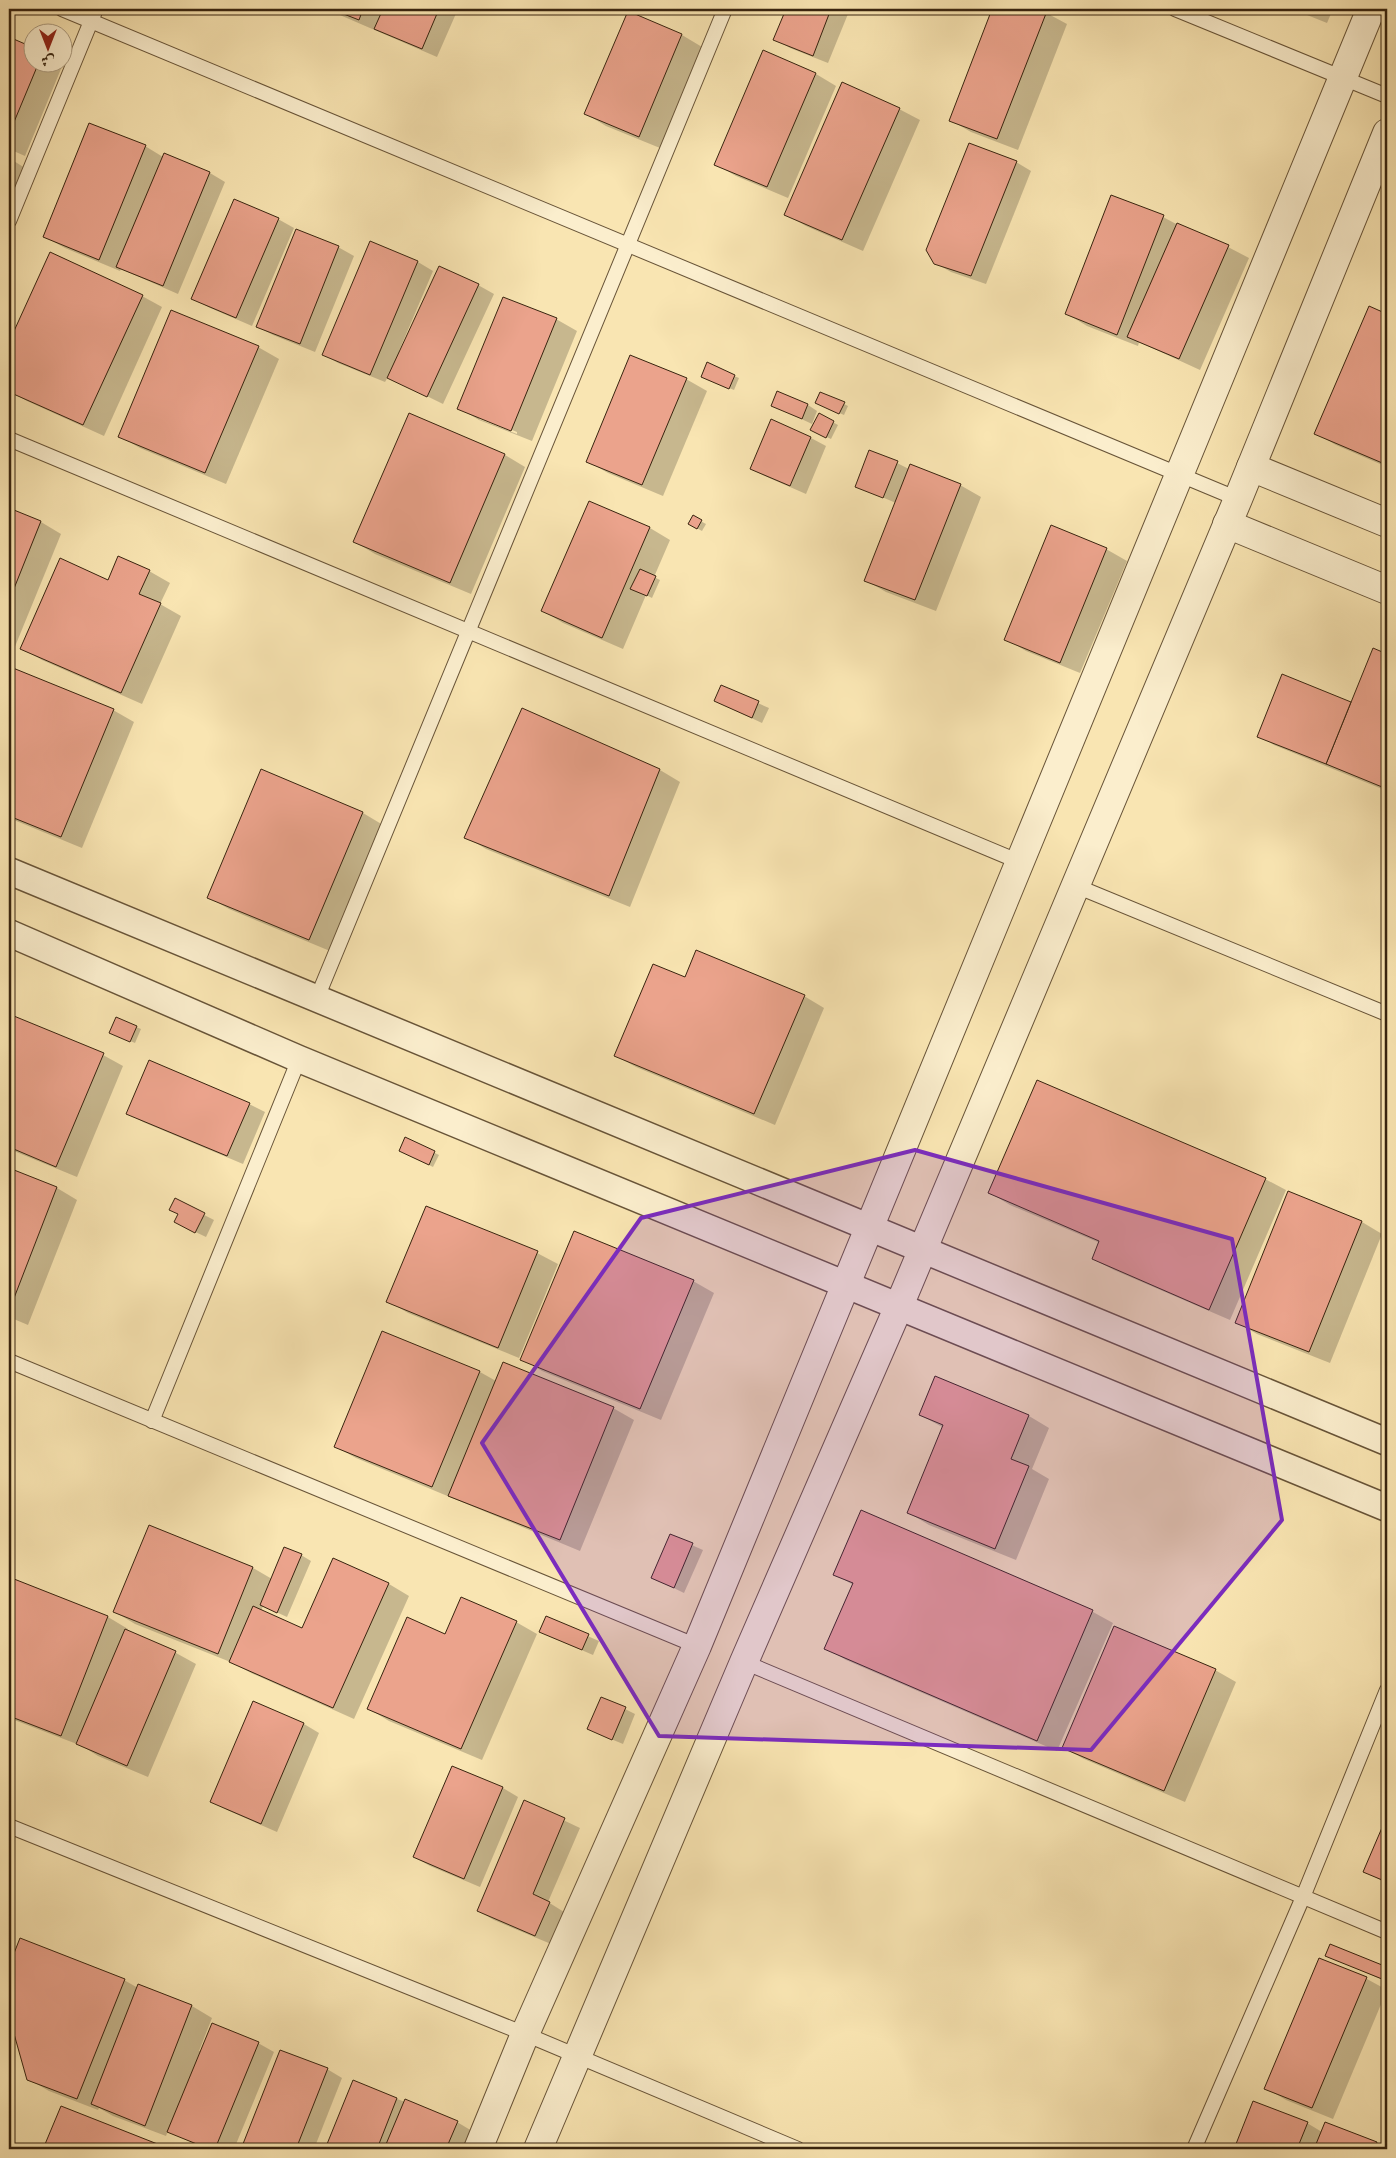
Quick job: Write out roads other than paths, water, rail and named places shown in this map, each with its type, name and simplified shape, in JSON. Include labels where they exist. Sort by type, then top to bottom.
[{"type":"street","points":[[478,2149],[525,2034],[697,1646],[1371,9]]},
{"type":"street","points":[[538,2149],[744,1662],[899,1306],[1076,886],[1238,499],[1387,133]]},
{"type":"street","points":[[1251,467],[1387,523]]},
{"type":"street","points":[[1227,524],[1387,590]]},
{"type":"street","points":[[9,871],[1387,1442]]},
{"type":"street","points":[[9,933],[299,1059],[1387,1508]]},
{"type":"lane","points":[[62,9],[93,15],[628,245],[1238,499]]},
{"type":"lane","points":[[317,998],[725,9]]},
{"type":"lane","points":[[1175,9],[1387,96]]},
{"type":"lane","points":[[9,221],[93,15]]},
{"type":"lane","points":[[9,439],[1020,862]]},
{"type":"lane","points":[[1076,886],[1387,1014]]},
{"type":"lane","points":[[152,1420],[299,1059]]},
{"type":"lane","points":[[9,1361],[697,1646]]},
{"type":"lane","points":[[744,1662],[1387,1932]]},
{"type":"lane","points":[[1194,2149],[1304,1897],[1387,1690]]},
{"type":"lane","points":[[9,1826],[525,2034],[798,2149]]}]
